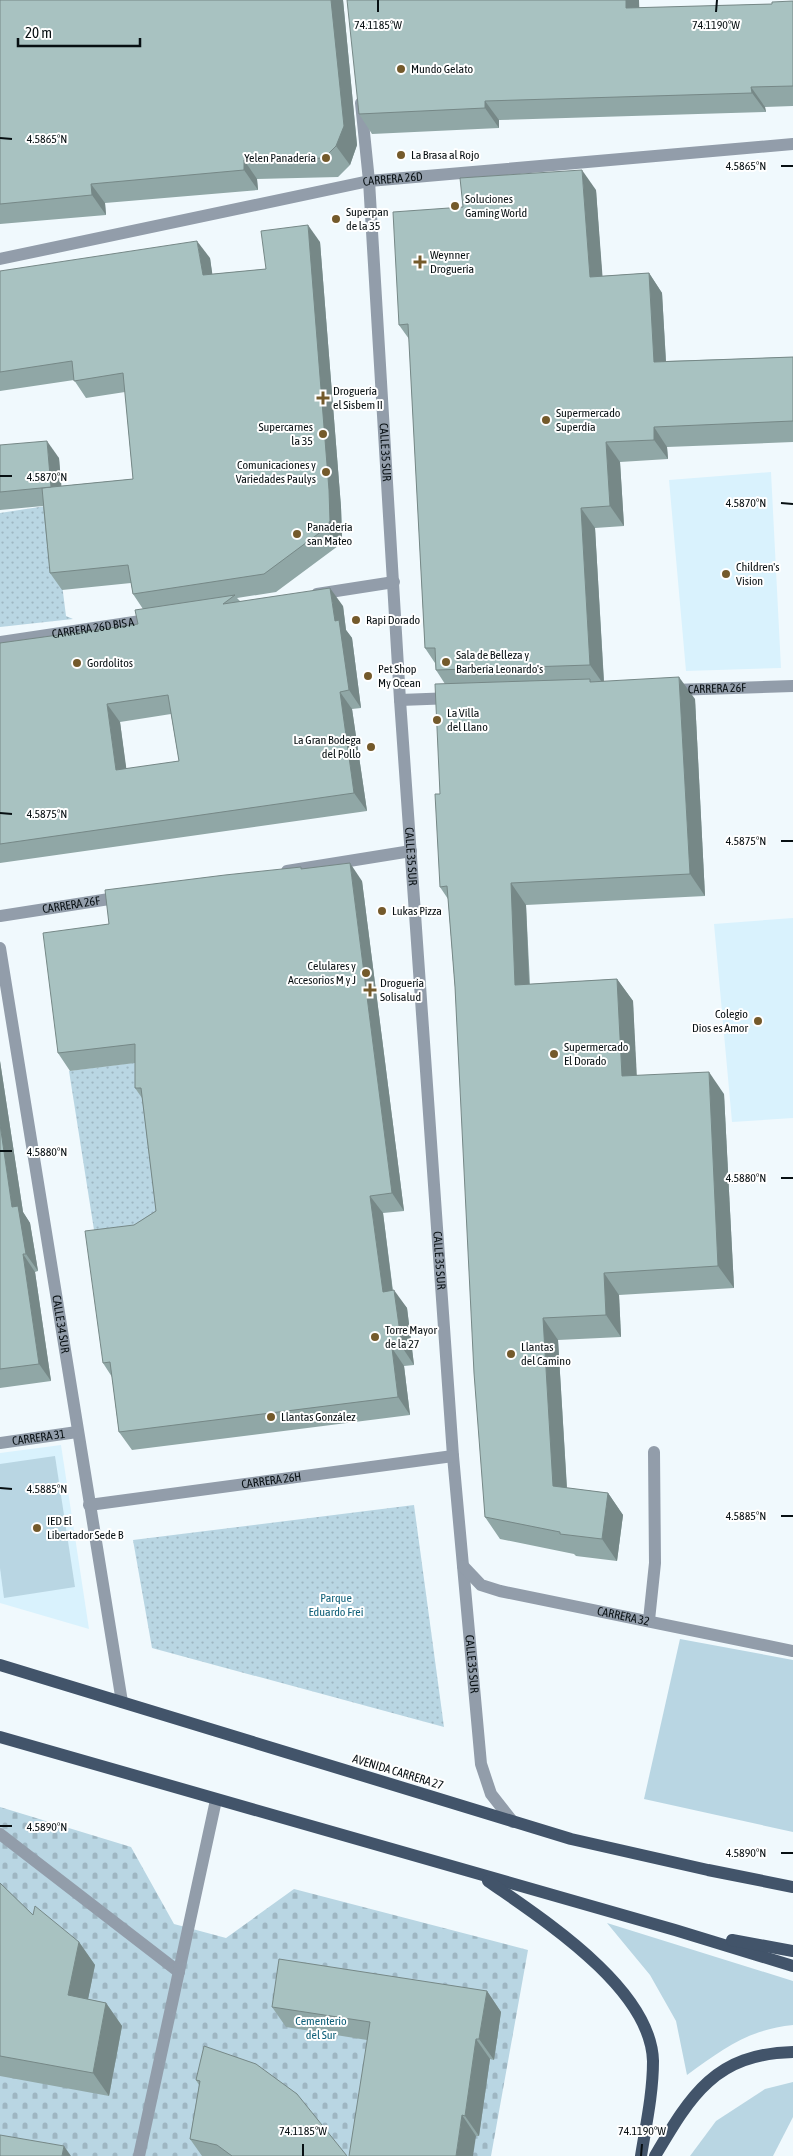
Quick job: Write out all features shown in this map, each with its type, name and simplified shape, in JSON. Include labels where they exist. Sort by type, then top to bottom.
[{"type":"main road","name":"AVENIDA CARRERA 27","points":[[0,1666],[513,1822],[633,1854],[793,1887]]},
{"type":"main road","points":[[0,1738],[675,1930],[793,1966]]},
{"type":"main road","points":[[480,1875],[544,1920],[593,1962],[620,1988],[635,2009],[648,2033],[653,2060],[651,2094],[641,2156]]},
{"type":"main road","points":[[675,1930],[793,1951]]},
{"type":"main road","points":[[655,2156],[682,2110],[696,2092],[714,2076],[747,2058],[793,2052]]},
{"type":"street","name":"CALLE 35 SUR","points":[[360,86],[369,181],[400,700],[453,1456],[481,1764],[491,1794],[513,1822]]},
{"type":"street","name":"CARRERA 26D","points":[[0,259],[369,181],[793,144]]},
{"type":"street","points":[[305,596],[394,582]]},
{"type":"street","name":"CARRERA 26D BIS A","points":[[0,642],[167,616]]},
{"type":"street","name":"CARRERA 26F","points":[[656,691],[793,686]]},
{"type":"street","points":[[400,700],[469,698]]},
{"type":"street","points":[[274,873],[410,851]]},
{"type":"street","name":"CARRERA 26F","points":[[0,916],[137,895]]},
{"type":"street","name":"CALLE 34 SUR","points":[[0,948],[122,1702]]},
{"type":"street","name":"CARRERA 31","points":[[0,1443],[77,1432]]},
{"type":"street","points":[[648,1620],[655,1563],[654,1452]]},
{"type":"street","name":"CARRERA 26H","points":[[89,1505],[453,1456]]},
{"type":"street","name":"CARRERA 32","points":[[464,1566],[481,1585],[500,1592],[648,1620],[793,1651]]},
{"type":"street","points":[[139,2156],[216,1800]]},
{"type":"street","points":[[0,1834],[179,1972]]},
{"type":"shaded area","name":"Children's Vision","points":[[771,472],[781,668],[686,671],[669,480]]},
{"type":"shaded area","name":"Colegio Dios es Amor","points":[[793,918],[793,1118],[732,1122],[714,924]]},
{"type":"shaded area","name":"IED El Libertador Sede B","points":[[61,1445],[89,1629],[0,1603],[0,1453]]},
{"type":"green space","points":[[52,505],[66,616],[73,619],[0,627],[0,513]]},
{"type":"green space","points":[[147,1061],[170,1240],[97,1249],[69,1071]]},
{"type":"green space","name":"IED El Libertador Sede B","points":[[55,1456],[75,1587],[4,1598],[0,1568],[0,1464]]},
{"type":"green space","name":"Parque Eduardo Frei","points":[[414,1505],[444,1727],[152,1648],[133,1540]]},
{"type":"green space","points":[[680,1639],[793,1660],[793,1832],[644,1799]]},
{"type":"green space","name":"Cementerio del Sur","points":[[0,1807],[131,1847],[174,1924],[226,1938],[294,1889],[528,1950],[491,2156],[0,2156]]},
{"type":"green space","points":[[607,1923],[793,1981],[793,2025],[762,2031],[736,2042],[687,2075],[676,2021],[650,1975]]},
{"type":"green space","points":[[793,2082],[793,2117],[773,2156],[690,2156],[716,2121],[765,2089]]},
{"type":"building","points":[[0,0],[331,0],[344,126],[336,146],[324,158],[244,160],[244,170],[91,184],[92,195],[0,204]]},
{"type":"building","points":[[347,0],[626,0],[626,8],[772,4],[772,2],[793,1],[793,86],[751,87],[752,93],[485,101],[485,108],[359,114]]},
{"type":"building","points":[[582,170],[590,277],[649,273],[654,362],[793,357],[793,421],[654,427],[654,440],[606,442],[610,506],[581,508],[590,665],[436,670],[435,648],[425,648],[408,324],[399,325],[393,212],[463,207],[460,178]]},
{"type":"building","points":[[308,225],[329,490],[330,521],[326,528],[264,574],[133,594],[128,565],[50,573],[42,488],[133,479],[123,373],[74,381],[72,361],[0,372],[0,271],[197,241],[203,275],[266,269],[261,231]]},
{"type":"building","points":[[47,441],[51,487],[0,492],[0,445]]},
{"type":"building","points":[[330,588],[335,621],[339,620],[349,690],[340,692],[354,793],[0,844],[0,643],[138,624],[135,610],[235,595],[223,604]],"holes":[[[168,695],[179,761],[116,770],[107,704]]]},
{"type":"building","points":[[679,677],[690,874],[511,883],[515,985],[617,979],[622,1076],[709,1072],[718,1266],[604,1273],[606,1315],[543,1318],[553,1486],[608,1493],[602,1539],[560,1534],[560,1532],[485,1517],[474,1373],[455,987],[447,886],[440,887],[435,794],[440,794],[435,684],[590,679],[590,682]]},
{"type":"building","points":[[350,863],[392,1193],[370,1196],[383,1292],[394,1290],[402,1347],[392,1348],[398,1397],[119,1432],[110,1362],[103,1363],[85,1231],[134,1225],[156,1211],[141,1088],[135,1088],[135,1044],[58,1053],[43,933],[109,924],[105,890],[225,875]]},
{"type":"building","points":[[0,1124],[12,1207],[18,1206],[26,1254],[23,1254],[39,1364],[0,1369]]},
{"type":"building","points":[[0,1883],[33,1915],[35,1906],[79,1942],[68,1995],[106,2003],[93,2073],[0,2056]]},
{"type":"building","points":[[279,1959],[487,1991],[479,2039],[476,2039],[465,2116],[462,2115],[456,2156],[349,2156],[370,2022],[272,2007]]},
{"type":"building","points":[[204,2046],[256,2064],[297,2094],[347,2156],[232,2156],[217,2145],[190,2139],[200,2081],[196,2080]]},
{"type":"building","points":[[0,2135],[64,2146],[62,2156],[0,2156]]},
{"type":"place","name":"Mundo Gelato","points":[[401,69]]},
{"type":"place","name":"La Brasa al Rojo","points":[[401,155]]},
{"type":"place","name":"Yelen Panadería","points":[[326,158]]},
{"type":"place","name":"Soluciones Gaming World","points":[[455,206]]},
{"type":"place","name":"Superpan de la 35","points":[[336,219]]},
{"type":"place","name":"Weynner Droguería","points":[[420,262]]},
{"type":"place","name":"Droguería el Sisbem II","points":[[323,398]]},
{"type":"place","name":"Supermercado Superdía","points":[[546,420]]},
{"type":"place","name":"Supercarnes la 35","points":[[323,434]]},
{"type":"place","name":"Comunicaciones y Variedades Paulys","points":[[326,472]]},
{"type":"place","name":"Panadería san Mateo","points":[[297,534]]},
{"type":"place","name":"Children's Vision","points":[[726,574]]},
{"type":"place","name":"Rapi Dorado","points":[[356,620]]},
{"type":"place","name":"Sala de Belleza y Barbería Leonardo's","points":[[446,662]]},
{"type":"place","name":"Gordolitos","points":[[77,663]]},
{"type":"place","name":"Pet Shop My Ocean","points":[[368,676]]},
{"type":"place","name":"La Villa del Llano","points":[[437,720]]},
{"type":"place","name":"La Gran Bodega del Pollo","points":[[371,747]]},
{"type":"place","name":"Lukas Pizza","points":[[382,911]]},
{"type":"place","name":"Celulares y Accesorios M y J","points":[[366,973]]},
{"type":"place","name":"Droguería Solisalud","points":[[370,990]]},
{"type":"place","name":"Colegio Dios es Amor","points":[[758,1021]]},
{"type":"place","name":"Supermercado El Dorado","points":[[554,1054]]},
{"type":"place","name":"Torre Mayor de la 27","points":[[375,1337]]},
{"type":"place","name":"Llantas del Camino","points":[[511,1354]]},
{"type":"place","name":"Llantas González","points":[[271,1417]]},
{"type":"place","name":"IED El Libertador Sede B","points":[[37,1528]]}]
